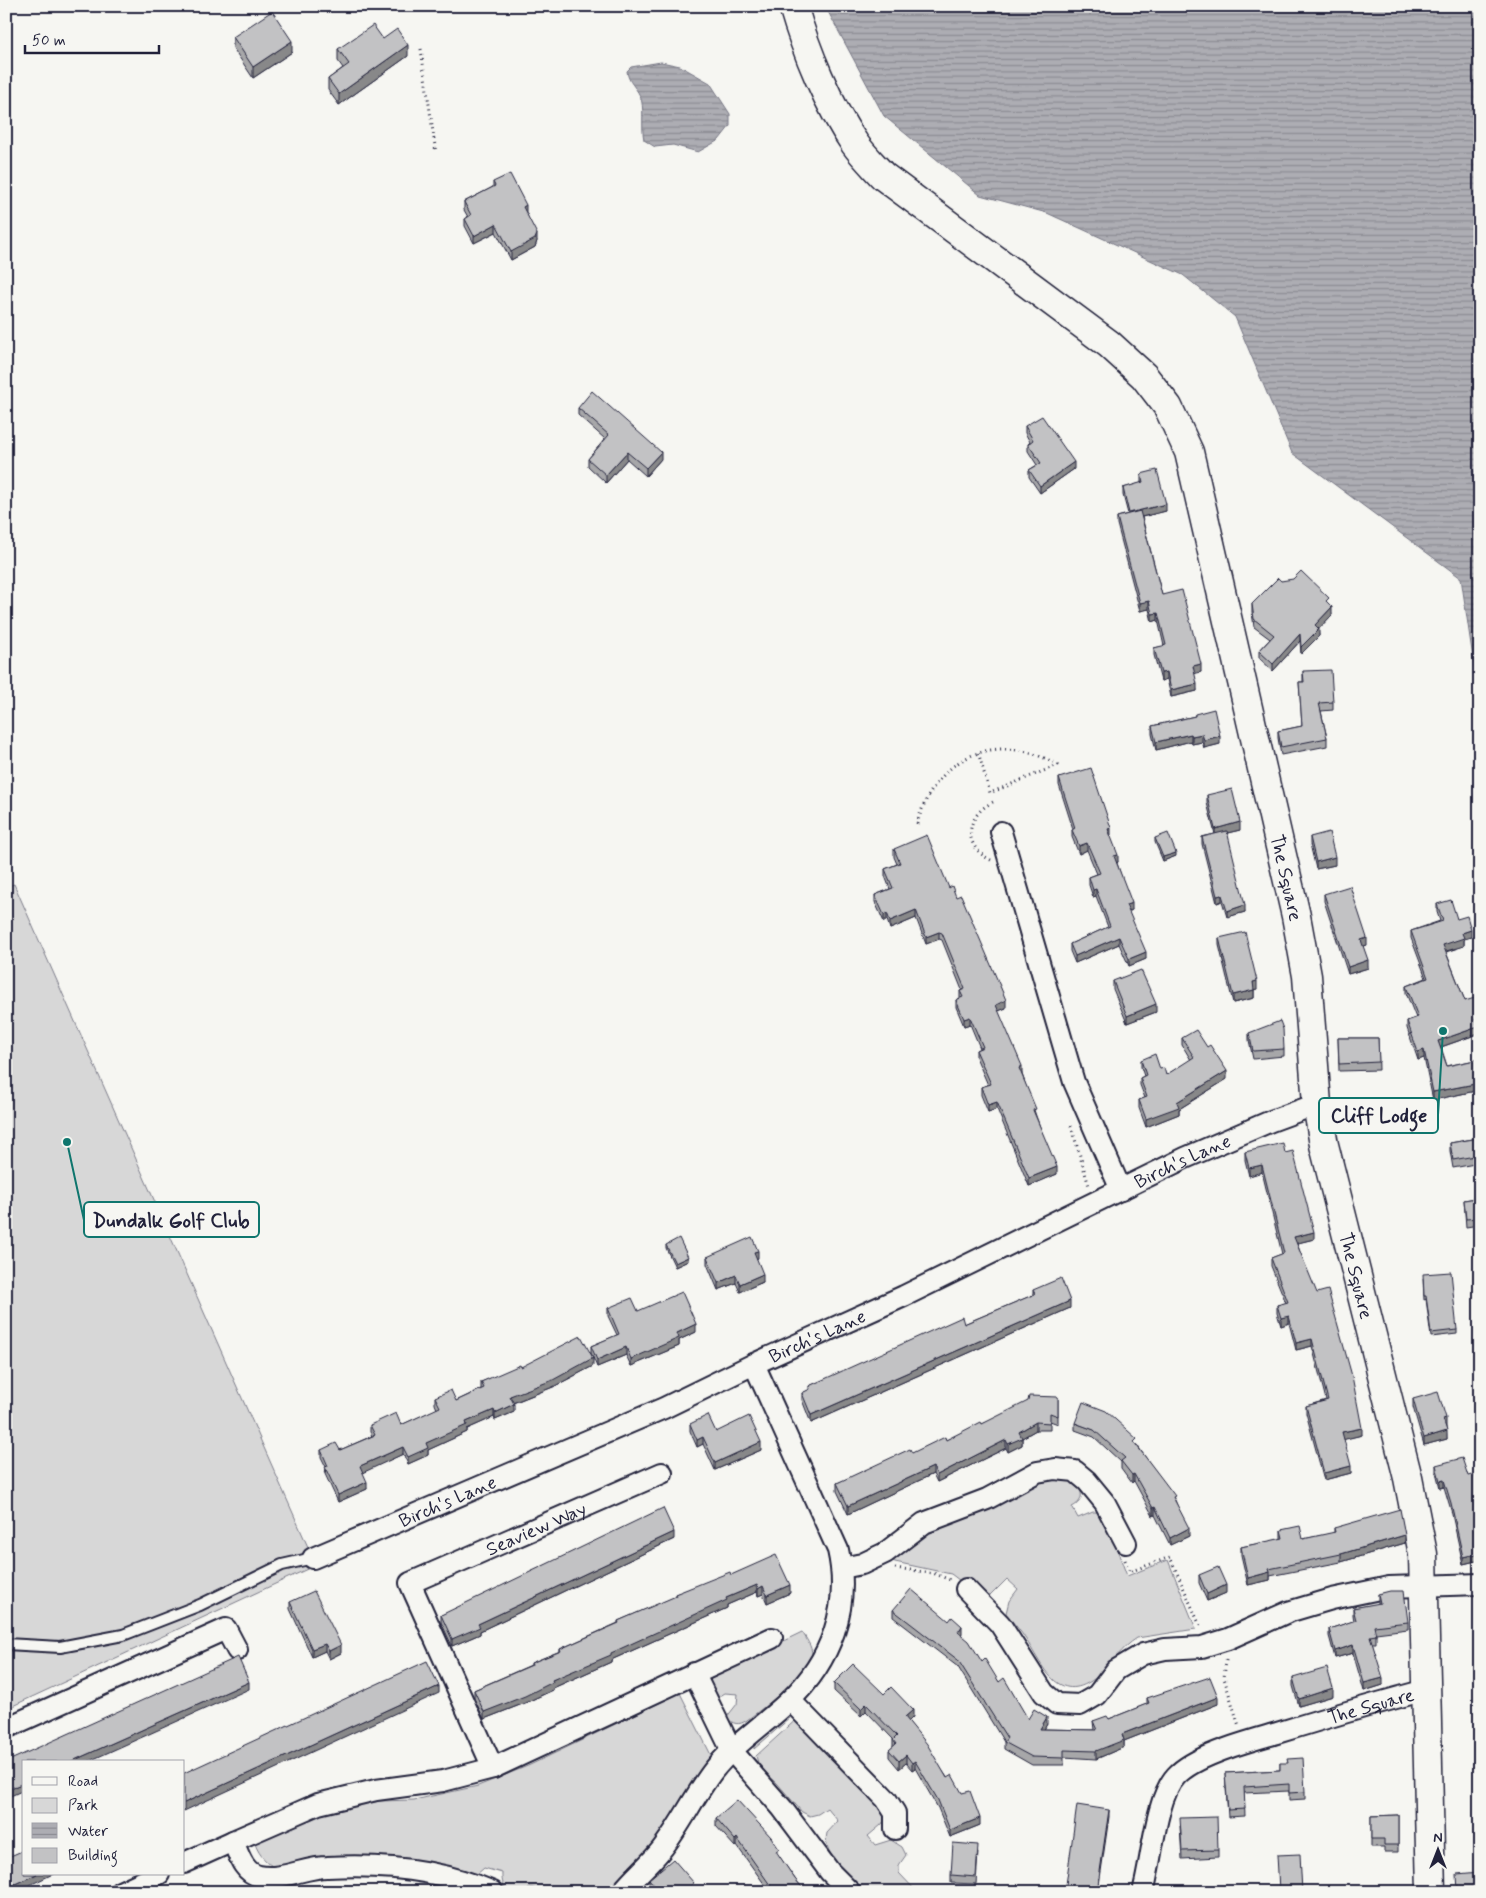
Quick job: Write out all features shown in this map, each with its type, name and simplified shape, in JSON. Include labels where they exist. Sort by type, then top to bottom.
[{"type":"main road","name":"The Square","points":[[793,6],[817,72],[838,115],[860,150],[883,176],[1109,344],[1144,376],[1168,407],[1189,452],[1296,916],[1307,976],[1317,1104],[1341,1218],[1408,1478],[1423,1554],[1426,1690]]},
{"type":"main road","points":[[1426,1690],[1431,1892]]},
{"type":"street","points":[[1001,832],[1074,1082],[1120,1190]]},
{"type":"street","name":"Birch's Lane","points":[[313,1558],[664,1408],[754,1364],[904,1296],[1192,1155],[1271,1121],[1317,1104]]},
{"type":"street","points":[[622,1892],[661,1850],[714,1770],[732,1751],[790,1700],[815,1670],[832,1640],[843,1598],[842,1568],[838,1550],[754,1364]]},
{"type":"street","points":[[842,1568],[862,1564],[886,1553],[924,1523],[987,1499],[1037,1472],[1055,1469],[1075,1471],[1088,1481],[1105,1502],[1126,1544]]},
{"type":"street","name":"Seaview Way","points":[[493,1768],[410,1583],[662,1473]]},
{"type":"street","points":[[966,1589],[1000,1624],[1044,1693],[1057,1704],[1080,1705],[1097,1695],[1116,1670],[1143,1654],[1228,1639],[1288,1612],[1332,1599],[1389,1587],[1480,1584]]},
{"type":"street","points":[[6,1728],[226,1629],[237,1650]]},
{"type":"street","points":[[185,1864],[318,1804],[376,1790],[443,1781],[493,1768],[772,1638]]},
{"type":"street","points":[[694,1673],[732,1751],[782,1808],[830,1872],[850,1892]]},
{"type":"street","name":"The Square","points":[[1143,1892],[1157,1825],[1168,1789],[1177,1775],[1209,1754],[1364,1706],[1426,1690]]},
{"type":"street","points":[[790,1700],[886,1799],[894,1813],[895,1830]]},
{"type":"street","points":[[233,1841],[243,1866],[258,1876],[273,1876],[325,1867],[382,1867],[428,1873],[492,1892]]},
{"type":"street","points":[[120,1892],[156,1876]]},
{"type":"lane","points":[[6,1644],[60,1647],[123,1636],[200,1605],[282,1565],[313,1558]]},
{"type":"path","points":[[421,49],[436,154]]},
{"type":"path","points":[[917,824],[926,801],[942,776],[965,758],[978,752],[997,748],[1012,748],[1032,752],[1058,765],[990,792],[978,752]]},
{"type":"path","points":[[1126,1544],[1122,1553],[1129,1572],[1170,1557],[1208,1644]]},
{"type":"path","points":[[874,1558],[881,1567],[933,1574],[966,1589]]},
{"type":"path","points":[[1228,1639],[1224,1678],[1244,1743]]},
{"type":"green space","points":[[14,884],[316,1565],[6,1709],[6,887]]},
{"type":"green space","points":[[1070,1475],[1081,1492],[1080,1500],[1072,1507],[1078,1518],[1093,1512],[1102,1512],[1122,1546],[1117,1549],[1127,1576],[1168,1560],[1196,1629],[1137,1638],[1126,1646],[1098,1676],[1085,1685],[1073,1688],[1063,1686],[1047,1673],[1025,1637],[1006,1613],[1009,1601],[1018,1589],[1007,1579],[990,1596],[976,1593],[951,1574],[888,1559],[908,1540],[1041,1477]]},
{"type":"green space","points":[[802,1632],[812,1651],[810,1661],[804,1670],[785,1689],[744,1722],[736,1724],[726,1718],[737,1704],[738,1694],[725,1693],[717,1698],[710,1683],[711,1676]]},
{"type":"green space","points":[[680,1693],[712,1757],[663,1832],[648,1851],[617,1882],[601,1891],[556,1893],[544,1892],[530,1887],[527,1892],[516,1892],[505,1887],[502,1873],[484,1868],[476,1875],[273,1867],[261,1856],[254,1841],[308,1817],[342,1807],[380,1801],[414,1800],[478,1786],[530,1765]]},
{"type":"green space","points":[[789,1717],[754,1749],[757,1741],[764,1733]]},
{"type":"green space","points":[[799,1717],[888,1816],[868,1836],[875,1845],[891,1840],[902,1847],[906,1855],[899,1865],[899,1873],[917,1892],[867,1892],[839,1866],[829,1850],[826,1842],[827,1833],[838,1821],[827,1808],[818,1814],[810,1816],[802,1812],[777,1783],[759,1766],[756,1756]]},
{"type":"water","points":[[825,6],[1480,6],[1480,705],[1461,578],[1292,453],[1235,317],[1183,275],[1047,213],[980,195],[884,116]]},
{"type":"water","points":[[661,62],[680,66],[710,83],[730,114],[730,126],[719,140],[698,152],[673,145],[655,147],[644,140],[641,100],[627,71],[631,67]]},
{"type":"building","points":[[272,11],[292,41],[253,67],[233,37]]},
{"type":"building","points":[[373,25],[383,39],[397,29],[408,45],[339,94],[328,79],[349,64],[338,49]]},
{"type":"building","points":[[510,174],[526,205],[523,207],[537,234],[535,239],[511,252],[496,224],[474,236],[465,219],[471,215],[464,202],[495,186],[493,182]]},
{"type":"building","points":[[592,391],[661,452],[646,468],[627,452],[606,475],[588,459],[609,435],[578,408]]},
{"type":"building","points":[[1042,416],[1074,462],[1040,486],[1029,470],[1041,463],[1028,444],[1033,440],[1025,426]]},
{"type":"building","points":[[1157,470],[1166,504],[1129,513],[1123,488],[1143,482],[1141,474]]},
{"type":"building","points":[[1140,511],[1162,595],[1182,590],[1201,664],[1193,666],[1197,684],[1171,690],[1167,672],[1161,673],[1154,648],[1166,645],[1158,613],[1152,614],[1149,601],[1140,603],[1117,517]]},
{"type":"building","points":[[1301,571],[1329,598],[1326,601],[1332,607],[1315,625],[1319,629],[1301,647],[1300,634],[1273,664],[1259,651],[1274,635],[1254,619],[1252,604],[1278,578],[1281,581],[1293,579]]},
{"type":"building","points":[[1331,670],[1333,702],[1319,703],[1327,738],[1281,747],[1278,731],[1302,726],[1299,682],[1304,682],[1303,671]]},
{"type":"building","points":[[1214,709],[1220,736],[1204,740],[1202,734],[1192,736],[1191,734],[1156,742],[1152,726],[1195,716],[1195,714]]},
{"type":"building","points":[[1091,768],[1111,828],[1108,829],[1118,855],[1114,856],[1132,903],[1126,905],[1146,952],[1129,959],[1119,937],[1075,956],[1070,944],[1110,926],[1096,889],[1093,890],[1089,877],[1100,873],[1087,843],[1079,846],[1072,830],[1075,828],[1059,778]]},
{"type":"building","points":[[1232,789],[1240,822],[1215,829],[1207,795]]},
{"type":"building","points":[[1227,831],[1245,905],[1227,911],[1222,895],[1217,896],[1202,837]]},
{"type":"building","points":[[1329,832],[1335,857],[1316,862],[1310,837]]},
{"type":"building","points":[[1168,833],[1176,853],[1163,857],[1155,838]]},
{"type":"building","points":[[927,835],[949,888],[952,886],[956,897],[961,895],[1006,1000],[996,1005],[1022,1066],[1019,1068],[1036,1109],[1033,1110],[1057,1167],[1029,1178],[997,1102],[988,1105],[981,1087],[991,1084],[976,1050],[983,1047],[970,1017],[964,1019],[956,1000],[963,997],[960,991],[965,989],[942,933],[939,932],[926,937],[916,910],[890,921],[887,913],[884,915],[875,895],[893,888],[885,869],[900,863],[894,849]]},
{"type":"building","points":[[1350,886],[1367,938],[1361,940],[1368,960],[1348,967],[1324,894]]},
{"type":"building","points":[[1451,900],[1457,919],[1467,916],[1471,930],[1462,933],[1464,938],[1443,945],[1465,1001],[1478,997],[1480,1018],[1475,1019],[1478,1027],[1438,1041],[1447,1066],[1480,1059],[1480,1083],[1433,1092],[1424,1050],[1418,1052],[1407,1021],[1418,1017],[1406,986],[1428,978],[1411,931],[1443,921],[1437,904]]},
{"type":"building","points":[[1245,932],[1257,981],[1253,982],[1254,990],[1233,995],[1219,938]]},
{"type":"building","points":[[1141,970],[1156,1004],[1127,1016],[1113,981]]},
{"type":"building","points":[[1280,1021],[1283,1029],[1284,1049],[1253,1051],[1249,1033]]},
{"type":"building","points":[[1196,1030],[1207,1047],[1210,1045],[1227,1071],[1177,1102],[1179,1107],[1146,1119],[1139,1100],[1147,1097],[1140,1078],[1146,1075],[1141,1060],[1155,1054],[1160,1069],[1164,1068],[1166,1075],[1194,1057],[1182,1038]]},
{"type":"building","points":[[1338,1038],[1378,1038],[1379,1062],[1339,1064]]},
{"type":"building","points":[[1477,1127],[1480,1127],[1480,1155],[1453,1160],[1450,1143],[1479,1138]]},
{"type":"building","points":[[1283,1143],[1285,1153],[1293,1151],[1314,1232],[1294,1237],[1317,1293],[1328,1290],[1352,1376],[1362,1428],[1342,1432],[1351,1466],[1324,1473],[1306,1406],[1328,1400],[1312,1339],[1296,1343],[1289,1316],[1281,1318],[1277,1305],[1288,1302],[1271,1258],[1284,1253],[1262,1165],[1249,1168],[1245,1152]]},
{"type":"building","points":[[1480,1193],[1479,1223],[1479,1218],[1466,1219],[1464,1200],[1476,1198],[1476,1194]]},
{"type":"building","points":[[752,1237],[758,1251],[754,1252],[763,1274],[740,1284],[736,1275],[718,1283],[707,1257]]},
{"type":"building","points":[[679,1238],[688,1257],[675,1263],[666,1245]]},
{"type":"building","points":[[1451,1272],[1457,1330],[1431,1333],[1426,1296],[1424,1296],[1423,1274]]},
{"type":"building","points":[[1061,1278],[1070,1301],[811,1415],[802,1393],[810,1389],[809,1386],[962,1317],[964,1324],[1035,1294],[1033,1290]]},
{"type":"building","points":[[682,1292],[696,1324],[677,1333],[679,1338],[631,1359],[626,1347],[597,1360],[591,1346],[619,1334],[608,1308],[632,1298],[638,1311]]},
{"type":"building","points":[[581,1336],[593,1358],[553,1380],[510,1396],[514,1404],[495,1413],[494,1410],[466,1422],[467,1425],[426,1443],[428,1448],[408,1457],[403,1447],[360,1466],[367,1482],[338,1495],[325,1467],[328,1466],[321,1450],[336,1443],[340,1450],[375,1435],[370,1425],[396,1413],[401,1425],[440,1407],[435,1397],[451,1390],[456,1401],[484,1388],[481,1382],[520,1365],[521,1367]]},
{"type":"building","points":[[1438,1392],[1446,1418],[1443,1419],[1447,1431],[1424,1438],[1413,1399]]},
{"type":"building","points":[[1029,1396],[1058,1397],[1058,1416],[1050,1413],[1050,1423],[1036,1422],[1019,1432],[1022,1438],[1008,1444],[1006,1440],[937,1475],[933,1467],[848,1506],[837,1483],[910,1449],[912,1453],[945,1437],[946,1440],[981,1422],[982,1424],[1028,1401]]},
{"type":"building","points":[[1083,1402],[1106,1411],[1137,1439],[1134,1442],[1175,1496],[1173,1497],[1189,1528],[1170,1538],[1155,1507],[1153,1508],[1134,1474],[1132,1475],[1121,1461],[1125,1458],[1094,1430],[1075,1423]]},
{"type":"building","points":[[708,1415],[716,1432],[749,1416],[761,1442],[715,1463],[703,1437],[697,1440],[690,1424]]},
{"type":"building","points":[[1462,1458],[1468,1476],[1475,1474],[1480,1493],[1480,1528],[1474,1530],[1480,1553],[1463,1557],[1451,1503],[1444,1480],[1440,1481],[1436,1465]]},
{"type":"building","points":[[663,1508],[674,1532],[478,1624],[480,1627],[452,1639],[441,1615]]},
{"type":"building","points":[[1400,1509],[1405,1535],[1341,1554],[1269,1569],[1270,1572],[1248,1578],[1241,1547],[1283,1538],[1281,1530],[1300,1526],[1303,1539],[1335,1532],[1334,1528]]},
{"type":"building","points":[[776,1555],[790,1585],[767,1595],[763,1586],[758,1589],[757,1585],[611,1653],[611,1655],[552,1680],[553,1682],[525,1696],[484,1712],[474,1690],[532,1665],[531,1663],[619,1623],[618,1621],[676,1596],[675,1594],[730,1572],[731,1575]]},
{"type":"building","points":[[1218,1567],[1226,1585],[1207,1594],[1199,1575]]},
{"type":"building","points":[[911,1589],[949,1621],[952,1617],[962,1626],[958,1632],[969,1641],[982,1662],[985,1659],[999,1682],[1004,1678],[1028,1719],[1034,1709],[1047,1717],[1040,1729],[1097,1730],[1093,1721],[1107,1716],[1109,1719],[1149,1703],[1147,1698],[1210,1677],[1218,1697],[1122,1734],[1124,1740],[1096,1751],[1064,1750],[1064,1758],[1032,1757],[1004,1742],[1007,1738],[958,1660],[893,1610]]},
{"type":"building","points":[[314,1591],[341,1645],[329,1651],[325,1644],[312,1649],[290,1602]]},
{"type":"building","points":[[1390,1591],[1404,1591],[1408,1622],[1374,1626],[1376,1635],[1370,1636],[1383,1678],[1364,1683],[1353,1645],[1335,1651],[1329,1629],[1356,1620],[1353,1608],[1380,1603],[1378,1594]]},
{"type":"building","points":[[238,1657],[249,1682],[74,1760],[22,1760],[22,1784],[6,1790],[6,1762]]},
{"type":"building","points":[[427,1661],[439,1686],[185,1803],[185,1773]]},
{"type":"building","points":[[853,1664],[884,1694],[891,1687],[913,1710],[905,1717],[927,1744],[947,1778],[952,1775],[962,1793],[970,1791],[980,1818],[950,1830],[938,1800],[915,1761],[912,1763],[906,1755],[899,1761],[889,1750],[896,1744],[893,1740],[897,1736],[866,1704],[861,1709],[834,1683]]},
{"type":"building","points":[[1327,1668],[1333,1688],[1299,1699],[1293,1678]]},
{"type":"building","points":[[1303,1758],[1305,1792],[1289,1793],[1289,1784],[1244,1787],[1245,1809],[1228,1810],[1225,1773],[1280,1770],[1280,1763],[1288,1763],[1287,1759]]},
{"type":"building","points":[[737,1800],[771,1837],[779,1849],[776,1851],[806,1892],[775,1892],[737,1838],[735,1840],[716,1818]]},
{"type":"building","points":[[1077,1805],[1109,1810],[1097,1892],[1065,1892]]},
{"type":"building","points":[[1398,1815],[1398,1845],[1384,1845],[1384,1839],[1371,1839],[1371,1816]]},
{"type":"building","points":[[1217,1817],[1218,1850],[1182,1851],[1180,1818]]},
{"type":"building","points":[[953,1843],[978,1845],[976,1877],[951,1875]]},
{"type":"building","points":[[22,1851],[22,1876],[33,1876],[6,1888],[6,1858]]},
{"type":"building","points":[[1300,1854],[1302,1892],[1279,1891],[1277,1855]]},
{"type":"building","points":[[673,1859],[694,1883],[691,1885],[696,1892],[660,1892],[649,1879]]},
{"type":"building","points":[[1480,1872],[1480,1892],[1458,1892],[1457,1874]]},
{"type":"building","points":[[333,1889],[333,1892],[317,1892]]},
{"type":"building","points":[[358,1890],[371,1891],[371,1892],[357,1892]]},
{"type":"place","name":"Cliff Lodge","points":[[1443,1031]]},
{"type":"place","name":"Dundalk Golf Club","points":[[67,1142]]}]
